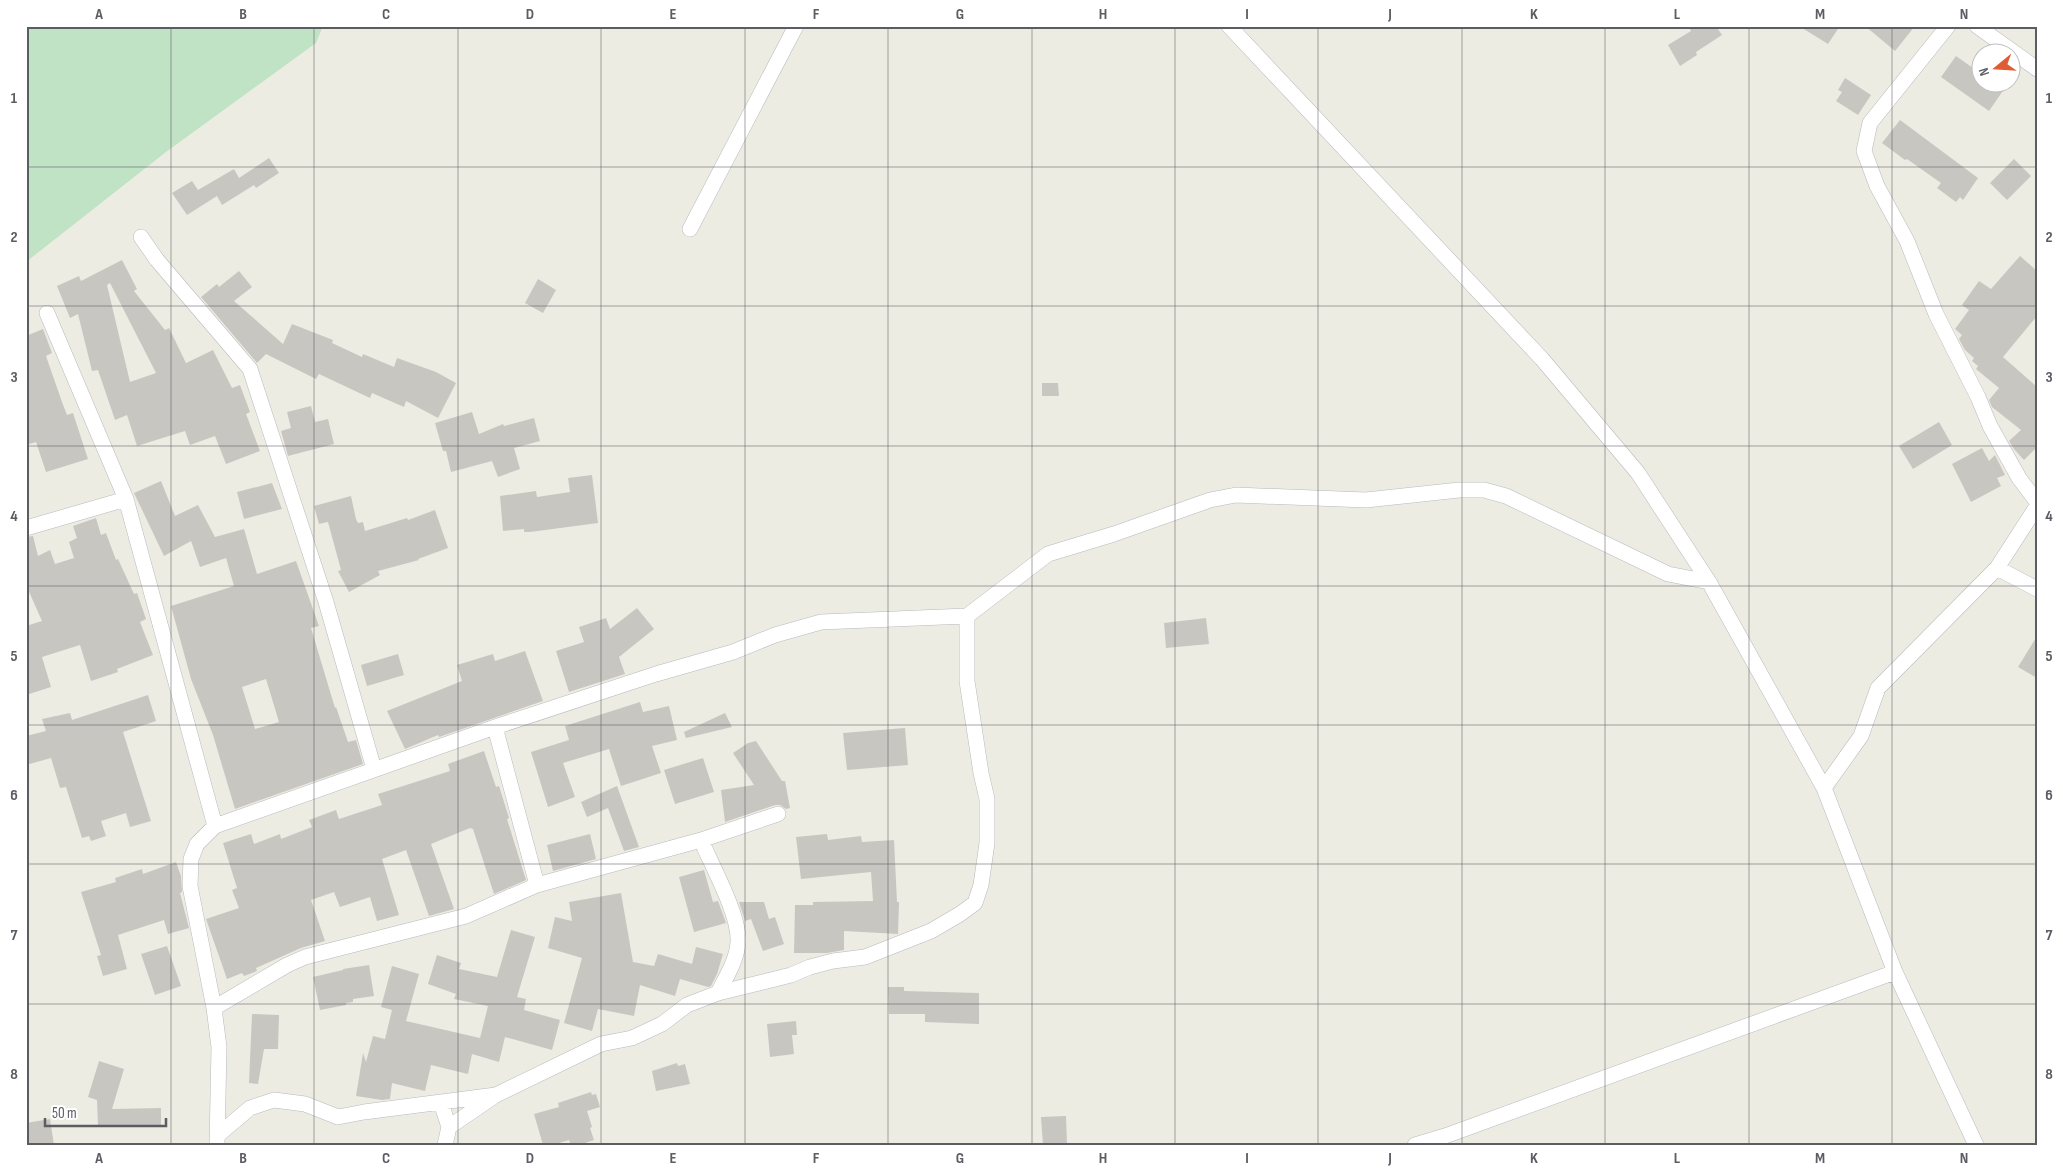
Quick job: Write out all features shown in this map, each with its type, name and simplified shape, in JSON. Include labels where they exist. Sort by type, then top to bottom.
[{"type":"street","points":[[690,229],[796,26]]},
{"type":"street","points":[[1229,26],[1542,359],[1638,473],[1709,582],[1824,788],[1895,972],[1976,1145]]},
{"type":"street","points":[[1948,26],[1870,123],[1864,151],[1876,186],[1907,241],[1936,314],[1978,397],[1990,426],[2018,478],[2037,502]]},
{"type":"street","points":[[1978,26],[2037,68]]},
{"type":"street","points":[[141,236],[157,260],[250,369],[326,602],[374,770]]},
{"type":"street","points":[[47,313],[126,499],[215,826]]},
{"type":"street","points":[[217,1140],[219,1047],[214,1008],[190,886],[191,859],[197,844],[215,826],[495,727],[656,674],[733,652],[775,635],[821,622],[966,616],[1048,554],[1114,534],[1210,500],[1236,495],[1366,500],[1460,490],[1484,490],[1506,496],[1668,574],[1709,582]]},
{"type":"street","points":[[26,528],[126,499]]},
{"type":"street","points":[[1824,788],[1862,736],[1878,688],[1997,568],[2037,506]]},
{"type":"street","points":[[1997,568],[2037,589]]},
{"type":"street","points":[[449,1127],[496,1095],[601,1044],[639,1035],[662,1024],[687,1005],[718,993],[791,975],[810,967],[833,961],[865,957],[931,931],[975,904],[981,885],[987,843],[987,799],[981,773],[967,682],[966,616]]},
{"type":"street","points":[[495,727],[537,885]]},
{"type":"street","points":[[214,1008],[287,965],[305,957],[466,916],[537,885],[702,840],[778,814]]},
{"type":"street","points":[[702,840],[738,925],[738,944],[734,961],[718,993]]},
{"type":"street","points":[[1415,1145],[1447,1140],[1895,972]]},
{"type":"street","points":[[217,1140],[250,1108],[274,1100],[305,1104],[338,1118],[364,1112],[496,1095]]},
{"type":"street","points":[[441,1103],[449,1127],[445,1145]]},
{"type":"green space","points":[[26,26],[323,26],[316,43],[166,152],[26,262]]},
{"type":"building","points":[[1688,26],[1716,26],[1722,35],[1696,52],[1697,55],[1680,66],[1668,45],[1691,31]]},
{"type":"building","points":[[1799,26],[1840,26],[1828,44]]},
{"type":"building","points":[[1865,26],[1915,26],[1895,51]]},
{"type":"building","points":[[1956,56],[1970,66],[1970,92],[2002,92],[1989,111],[1941,77]]},
{"type":"building","points":[[1845,78],[1871,95],[1858,115],[1836,101],[1842,92],[1838,90]]},
{"type":"building","points":[[1900,120],[1978,178],[1963,200],[1960,197],[1956,202],[1937,188],[1941,183],[1882,143]]},
{"type":"building","points":[[269,158],[279,173],[256,188],[254,185],[222,205],[217,196],[187,215],[172,193],[192,181],[198,190],[234,169],[239,178]]},
{"type":"building","points":[[2014,159],[2031,176],[2007,200],[1990,183]]},
{"type":"building","points":[[2020,256],[2037,271],[2037,316],[2003,357],[2037,387],[2037,447],[2024,460],[2009,441],[2021,430],[1992,407],[1989,400],[1999,388],[1976,369],[1978,366],[1972,361],[1974,358],[1965,350],[1959,339],[1962,335],[1955,329],[1969,310],[1962,305],[1979,281],[1991,289]]},
{"type":"building","points":[[122,260],[137,289],[134,291],[165,330],[169,328],[186,363],[213,350],[232,388],[240,385],[250,412],[246,414],[260,451],[226,464],[215,436],[190,445],[185,431],[137,446],[127,415],[115,420],[98,370],[92,371],[78,314],[70,318],[57,286],[79,276],[81,281]],"holes":[[[110,283],[156,373],[130,382],[107,285]]]},
{"type":"building","points":[[239,271],[252,287],[234,301],[283,344],[292,324],[333,340],[332,343],[362,357],[363,354],[394,367],[397,358],[436,372],[456,383],[438,418],[406,401],[404,407],[372,393],[370,398],[319,374],[316,379],[266,354],[257,363],[201,297],[217,284],[219,287]]},
{"type":"building","points":[[538,279],[556,290],[543,313],[525,303]]},
{"type":"building","points":[[43,329],[52,353],[46,356],[67,415],[73,413],[88,459],[46,472],[36,442],[26,445],[26,336]]},
{"type":"building","points":[[1042,383],[1058,383],[1059,396],[1042,396]]},
{"type":"building","points":[[311,406],[315,422],[328,419],[334,444],[288,456],[281,431],[291,428],[287,412]]},
{"type":"building","points":[[472,412],[479,434],[503,424],[504,426],[534,418],[540,441],[514,448],[520,469],[498,477],[492,461],[451,472],[446,451],[443,451],[435,423]]},
{"type":"building","points":[[1939,422],[1952,445],[1913,469],[1899,446]]},
{"type":"building","points":[[1982,448],[1989,461],[1995,455],[2005,475],[1997,478],[2001,486],[1971,502],[1952,464]]},
{"type":"building","points":[[592,475],[598,523],[530,532],[524,532],[524,529],[503,531],[500,496],[536,491],[537,497],[570,492],[568,478]]},
{"type":"building","points":[[161,481],[175,516],[198,505],[215,537],[244,529],[257,574],[296,561],[319,626],[311,628],[335,708],[348,742],[356,740],[363,764],[235,809],[213,735],[191,679],[171,606],[234,586],[226,558],[200,567],[191,541],[164,556],[134,493]],"holes":[[[266,679],[279,722],[255,729],[242,687]]]},
{"type":"building","points":[[272,483],[282,509],[244,519],[237,492]]},
{"type":"building","points":[[351,496],[356,519],[358,523],[363,522],[365,531],[407,518],[408,520],[435,510],[448,548],[419,560],[378,571],[380,575],[349,592],[338,571],[341,570],[328,522],[319,524],[314,506]]},
{"type":"building","points":[[96,518],[101,535],[106,533],[116,560],[118,559],[134,594],[137,593],[146,619],[140,622],[153,655],[117,669],[118,672],[91,681],[80,645],[42,657],[51,687],[26,695],[26,626],[42,621],[26,585],[26,537],[33,536],[38,556],[50,550],[55,564],[74,558],[69,542],[77,538],[73,526]]},
{"type":"building","points":[[637,608],[654,629],[619,657],[625,674],[569,692],[556,651],[584,642],[579,627],[606,618],[610,629]]},
{"type":"building","points":[[1206,618],[1209,644],[1166,648],[1164,623]]},
{"type":"building","points":[[2037,636],[2037,678],[2018,667]]},
{"type":"building","points":[[525,651],[543,701],[439,737],[438,735],[405,749],[387,711],[462,681],[457,665],[493,654],[495,661]]},
{"type":"building","points":[[398,654],[404,675],[367,686],[361,665]]},
{"type":"building","points":[[148,695],[156,721],[123,732],[151,821],[130,827],[126,813],[101,821],[106,836],[91,841],[89,836],[82,838],[66,787],[60,788],[51,758],[26,765],[26,736],[46,731],[42,719],[70,713],[72,720]]},
{"type":"building","points":[[640,702],[643,712],[669,706],[677,740],[652,746],[661,773],[621,786],[609,749],[563,763],[575,797],[548,807],[531,752],[569,740],[565,726]]},
{"type":"building","points":[[725,713],[732,727],[686,738],[684,732]]},
{"type":"building","points":[[905,728],[908,765],[847,770],[843,733]]},
{"type":"building","points":[[756,741],[782,781],[785,781],[790,808],[786,809],[780,805],[775,805],[725,822],[721,790],[754,785],[733,753],[748,743]]},
{"type":"building","points":[[484,751],[496,787],[499,786],[526,880],[494,894],[473,829],[470,828],[431,844],[454,909],[429,916],[406,850],[382,859],[399,915],[377,921],[370,897],[340,907],[334,892],[311,900],[325,941],[301,948],[256,968],[257,971],[244,976],[242,973],[227,979],[206,919],[239,908],[232,890],[237,888],[223,843],[251,834],[254,844],[280,834],[281,839],[312,827],[309,820],[336,810],[339,819],[382,805],[378,794],[450,771],[448,764]]},
{"type":"building","points":[[703,758],[714,792],[675,804],[664,770]]},
{"type":"building","points":[[617,786],[639,847],[624,851],[608,808],[587,817],[581,802]]},
{"type":"building","points":[[590,834],[596,859],[553,871],[547,845]]},
{"type":"building","points":[[827,834],[828,840],[861,836],[862,842],[894,840],[897,902],[899,902],[898,934],[844,931],[844,950],[827,953],[794,953],[795,905],[813,905],[813,902],[873,901],[871,872],[801,879],[796,837]]},
{"type":"building","points":[[176,862],[181,876],[182,892],[180,893],[189,928],[168,934],[164,920],[118,935],[127,969],[103,976],[97,956],[101,955],[81,892],[116,882],[115,878],[142,869],[143,874]]},
{"type":"building","points":[[704,870],[713,902],[718,901],[726,923],[694,932],[679,877]]},
{"type":"building","points":[[621,893],[633,962],[654,966],[658,954],[692,964],[696,947],[723,954],[717,974],[711,986],[708,987],[680,979],[675,996],[640,985],[634,1016],[598,1009],[592,1031],[564,1023],[582,958],[548,948],[555,917],[572,921],[569,902]]},
{"type":"building","points":[[739,902],[764,902],[769,919],[775,917],[784,944],[763,951],[751,919],[745,921]]},
{"type":"building","points":[[511,930],[535,937],[517,997],[526,999],[524,1010],[560,1020],[552,1050],[505,1037],[499,1062],[472,1054],[468,1074],[431,1065],[425,1091],[392,1083],[390,1099],[382,1100],[356,1096],[363,1053],[366,1062],[373,1036],[385,1039],[392,1010],[381,1007],[392,966],[419,974],[406,1021],[480,1038],[488,1006],[454,999],[456,994],[428,984],[437,955],[461,963],[459,969],[497,977]]},
{"type":"building","points":[[167,946],[181,986],[155,995],[141,954]]},
{"type":"building","points":[[369,965],[374,996],[353,999],[353,1002],[346,1003],[346,1005],[320,1010],[313,977],[343,969]]},
{"type":"building","points":[[888,987],[904,987],[904,991],[979,993],[979,1024],[925,1022],[925,1014],[889,1014]]},
{"type":"building","points":[[252,1014],[279,1015],[278,1049],[264,1049],[258,1084],[249,1083]]},
{"type":"building","points":[[796,1021],[797,1035],[792,1035],[794,1054],[770,1057],[767,1024]]},
{"type":"building","points":[[99,1061],[124,1069],[112,1109],[161,1108],[161,1125],[98,1126],[97,1100],[88,1097]]},
{"type":"building","points":[[677,1063],[678,1066],[685,1064],[690,1084],[656,1091],[652,1071]]},
{"type":"building","points":[[591,1092],[592,1095],[596,1094],[600,1107],[587,1111],[594,1140],[579,1145],[571,1145],[569,1140],[552,1145],[543,1145],[534,1114],[559,1107],[558,1103]]},
{"type":"building","points":[[1066,1116],[1067,1145],[1043,1145],[1041,1117]]},
{"type":"building","points":[[50,1119],[54,1145],[26,1145],[26,1123]]}]
